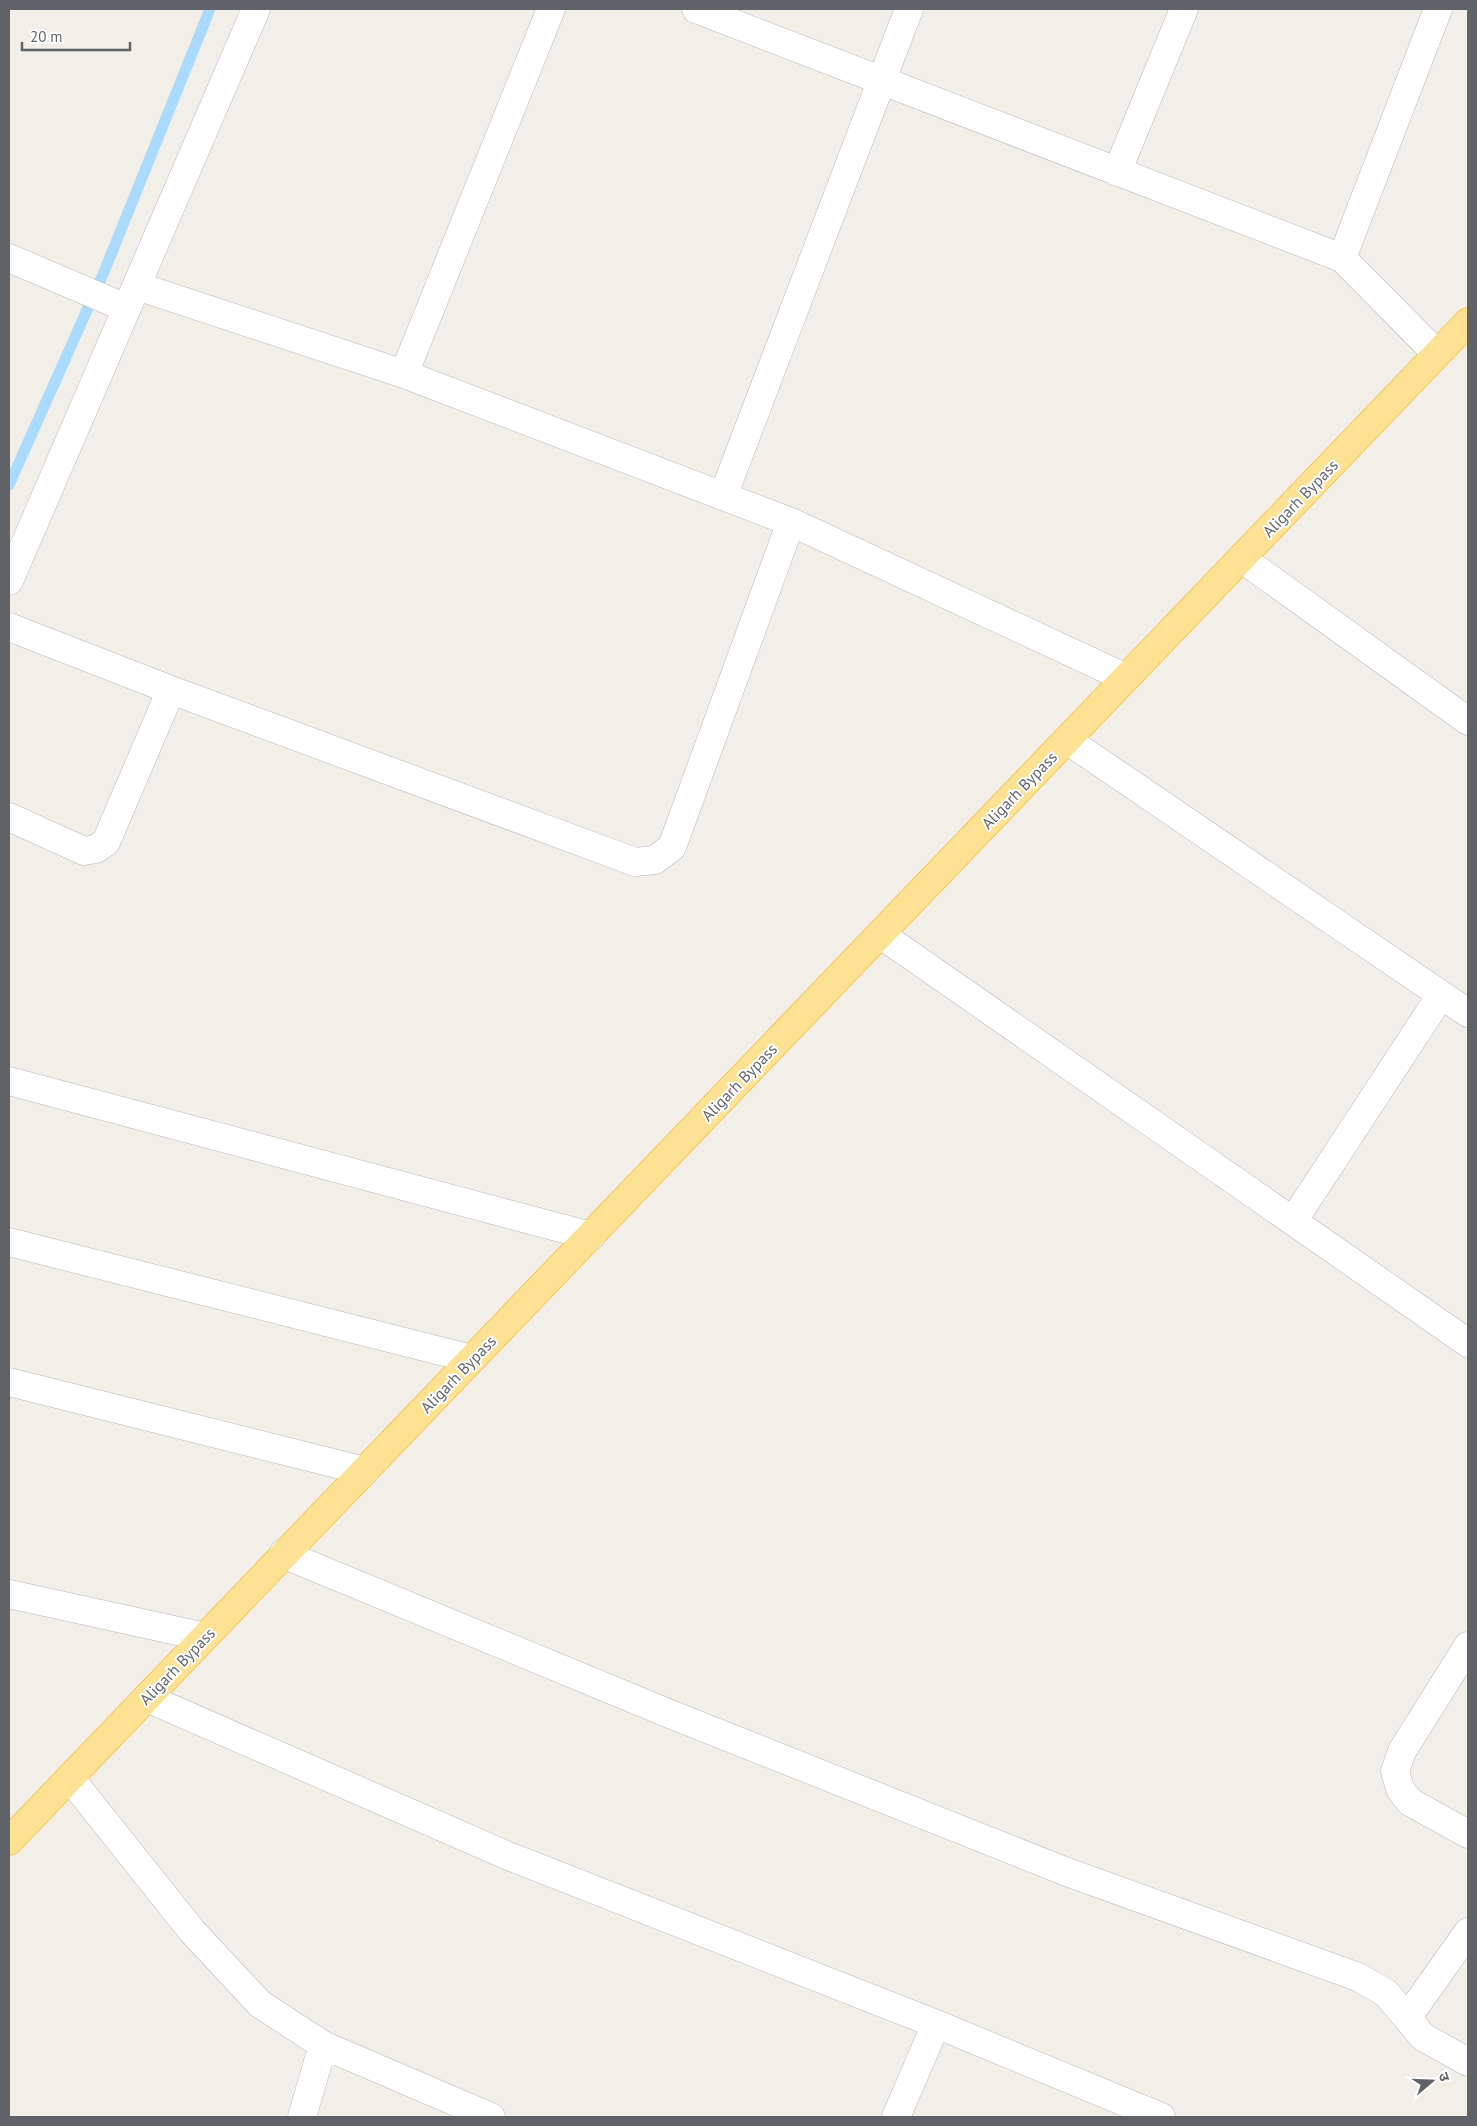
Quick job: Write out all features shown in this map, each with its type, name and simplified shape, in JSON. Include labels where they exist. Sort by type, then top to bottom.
[{"type":"highway","name":"Aligarh Bypass","points":[[9,1841],[1468,322]]},
{"type":"street","points":[[404,374],[551,9]]},
{"type":"street","points":[[696,9],[1342,258],[1437,354]]},
{"type":"street","points":[[723,496],[909,9]]},
{"type":"street","points":[[1116,172],[1184,9]]},
{"type":"street","points":[[1342,258],[1438,9]]},
{"type":"street","points":[[9,581],[18,535],[114,296],[253,10]]},
{"type":"street","points":[[9,258],[114,296],[404,374],[792,522],[1126,678]]},
{"type":"street","points":[[9,627],[171,690],[635,862],[656,860],[672,847],[792,522]]},
{"type":"street","points":[[1242,558],[1468,722]]},
{"type":"street","points":[[9,817],[84,851],[96,850],[106,842],[171,690]]},
{"type":"street","points":[[1067,740],[1468,1013]]},
{"type":"street","points":[[880,934],[1468,1343]]},
{"type":"street","points":[[1293,1221],[1441,995]]},
{"type":"street","points":[[9,1081],[591,1236]]},
{"type":"street","points":[[9,1242],[472,1359]]},
{"type":"street","points":[[9,1382],[365,1471]]},
{"type":"street","points":[[283,1554],[680,1717],[1067,1872],[1358,1977],[1386,1993],[1423,2037],[1468,2062]]},
{"type":"street","points":[[9,1594],[205,1637]]},
{"type":"street","points":[[1468,1646],[1402,1751],[1396,1771],[1400,1789],[1410,1802],[1468,1834]]},
{"type":"street","points":[[146,1698],[506,1855],[936,2024],[1161,2117]]},
{"type":"street","points":[[70,1778],[192,1931],[260,2004],[324,2044],[491,2117]]},
{"type":"street","points":[[1407,2018],[1468,1932]]},
{"type":"street","points":[[896,2117],[936,2024]]},
{"type":"street","points":[[302,2117],[324,2044]]},
{"type":"waterway","points":[[9,485],[104,272],[210,9]]}]
